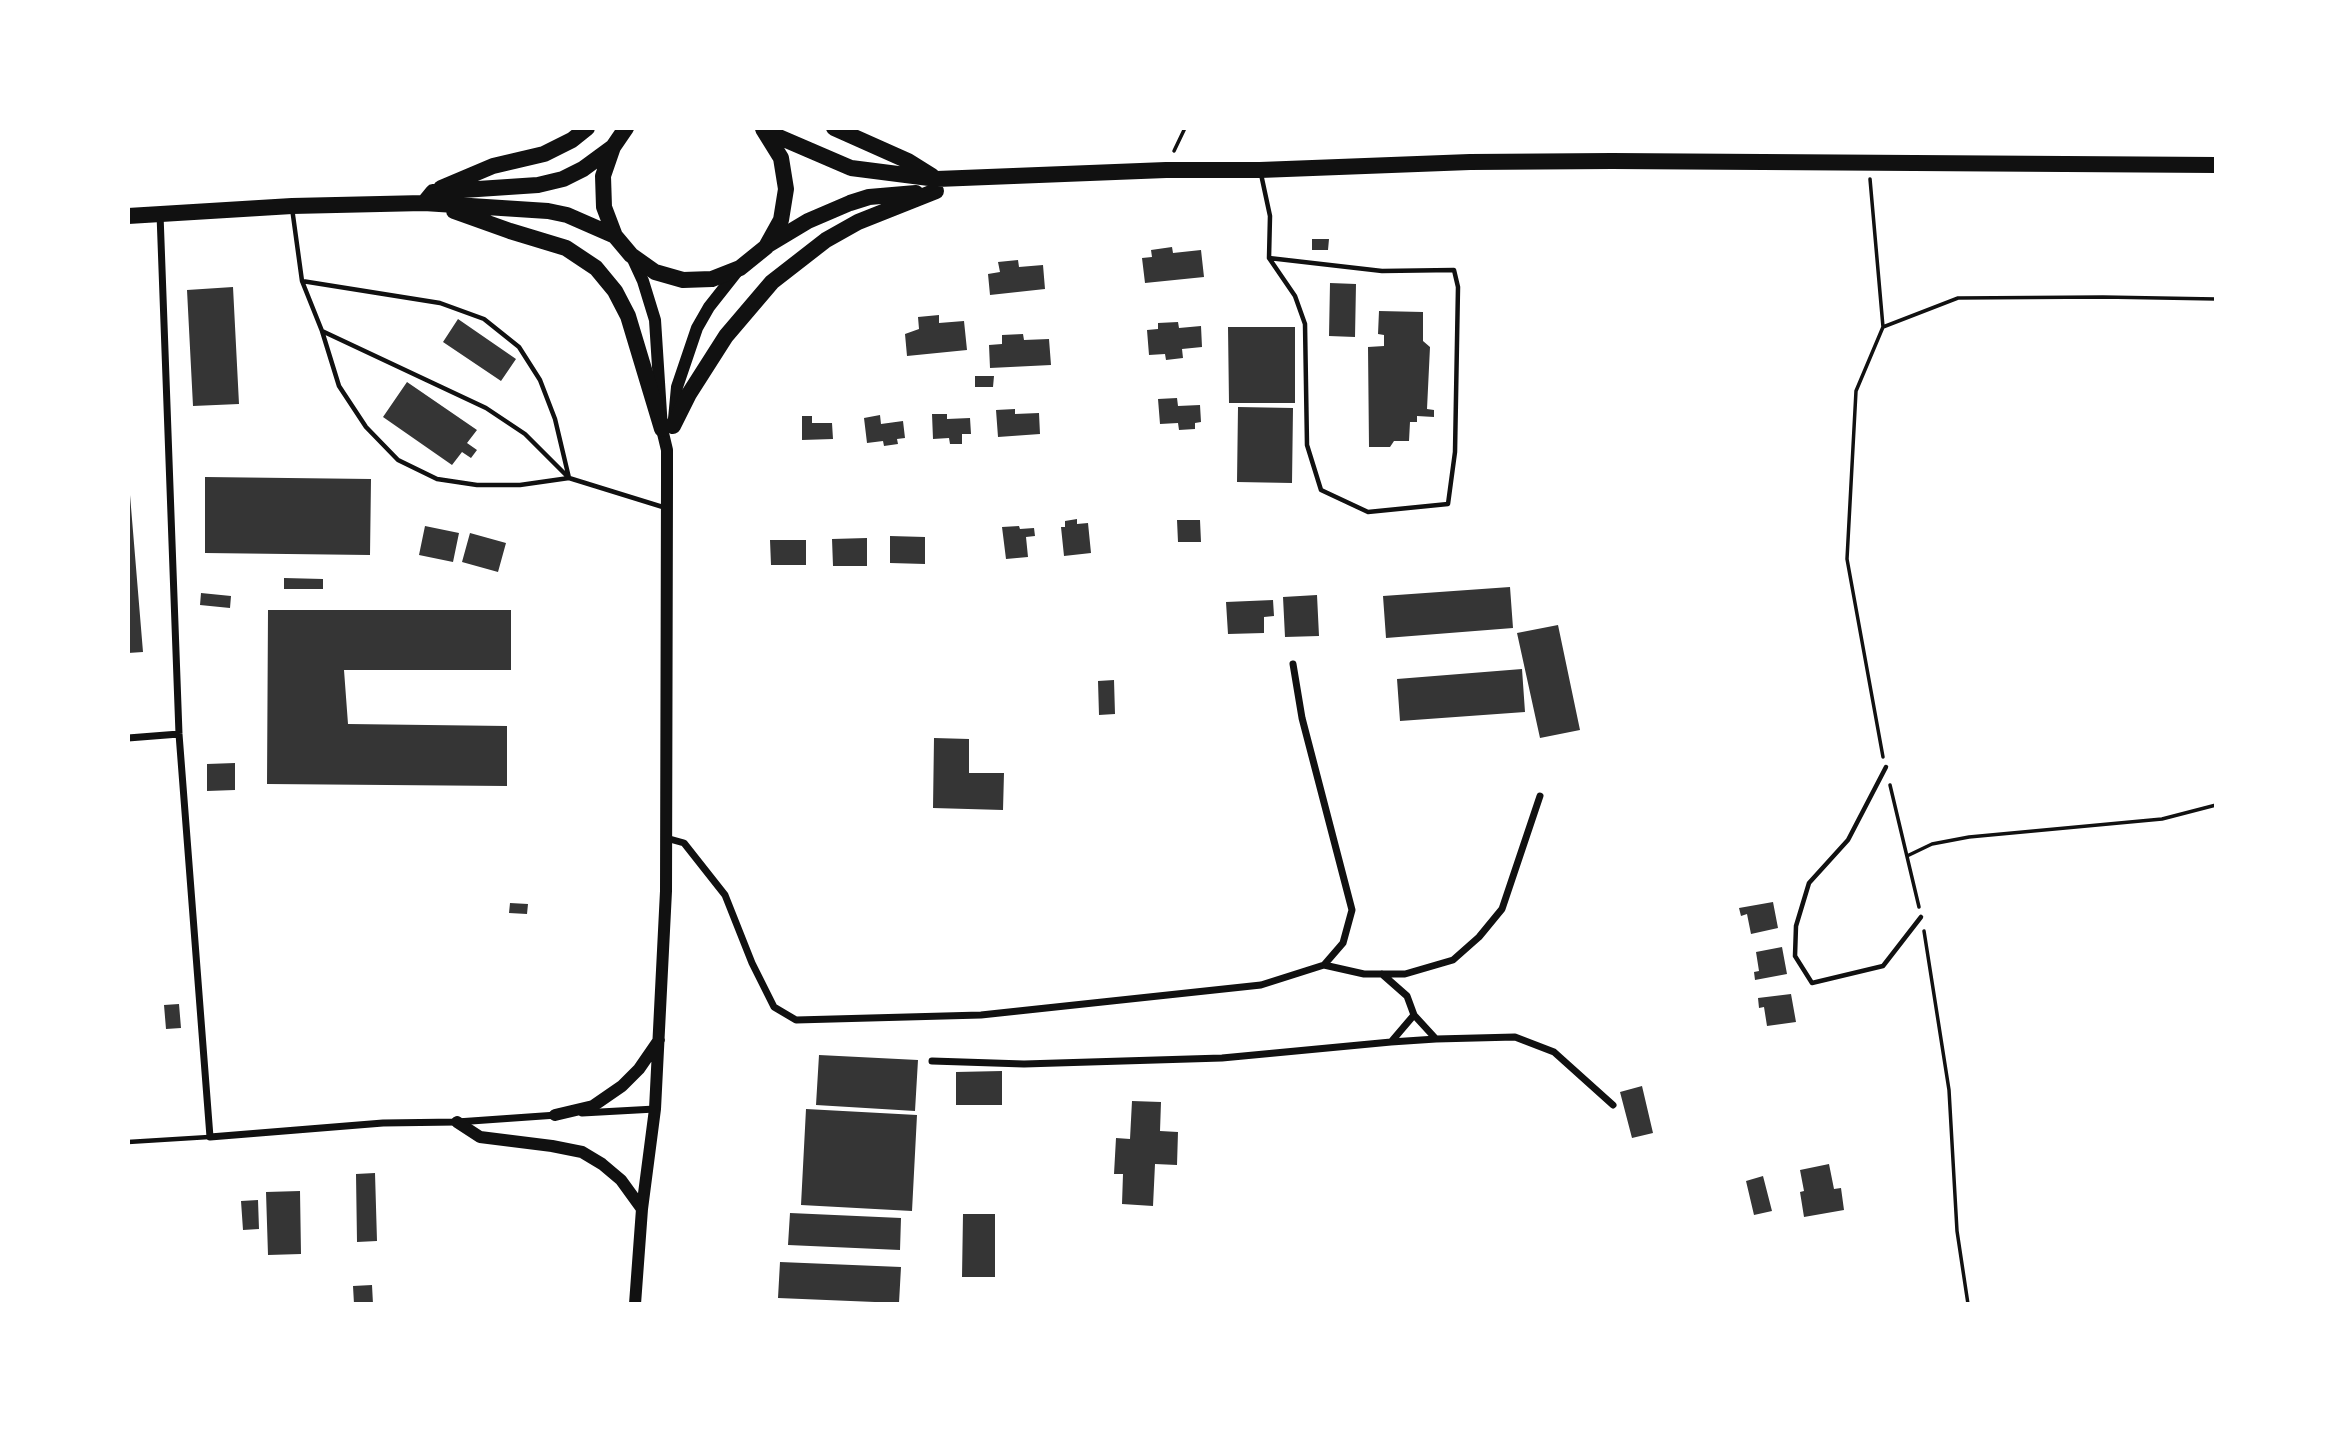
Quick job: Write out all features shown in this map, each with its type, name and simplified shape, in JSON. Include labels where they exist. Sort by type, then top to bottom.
[{"type":"highway","points":[[431,199],[484,170],[544,153],[572,140],[587,128]]},
{"type":"highway","points":[[626,128],[613,147],[603,176],[604,207],[615,236],[631,255],[655,272],[683,280],[712,279],[740,268],[766,247],[808,221],[850,203],[869,197],[997,175],[1496,162],[2216,165]]},
{"type":"highway","points":[[834,128],[908,161],[936,185]]},
{"type":"highway","points":[[763,129],[851,168],[936,185]]},
{"type":"highway","points":[[763,129],[781,158],[786,189],[781,220],[766,247]]},
{"type":"highway","points":[[128,216],[431,199],[538,185],[563,179],[583,169],[613,147]]},
{"type":"highway","points":[[668,428],[726,336],[772,282],[826,240],[936,185]]},
{"type":"highway","points":[[431,199],[548,211],[567,215],[615,236]]},
{"type":"highway","points":[[431,199],[510,231],[566,248],[596,268],[615,291],[628,316],[668,428]]},
{"type":"main road","points":[[631,255],[643,281],[655,320],[668,428],[666,891],[655,1109],[642,1209],[635,1304]]},
{"type":"main road","points":[[668,428],[677,387],[697,328],[709,307],[740,268]]},
{"type":"main road","points":[[555,1115],[593,1106],[622,1086],[639,1069],[660,1038]]},
{"type":"main road","points":[[457,1122],[480,1137],[582,1152],[621,1180],[642,1209]]},
{"type":"street","points":[[160,215],[179,734],[210,1137],[383,1123],[457,1122],[655,1109]]},
{"type":"street","points":[[1293,664],[1302,719],[1352,910],[1343,943],[1324,965]]},
{"type":"street","points":[[128,738],[179,734]]},
{"type":"street","points":[[665,838],[684,843],[725,895],[752,962],[774,1007],[796,1020],[995,1014],[1261,985],[1324,965],[1364,974],[1405,974],[1453,960],[1479,937],[1502,909],[1539,796]]},
{"type":"street","points":[[1382,974],[1407,996],[1415,1015],[1436,1039]]},
{"type":"street","points":[[1391,1042],[1415,1015]]},
{"type":"street","points":[[932,1061],[1024,1064],[1222,1058],[1391,1042],[1515,1037],[1553,1052],[1613,1105]]},
{"type":"lane","points":[[1260,170],[1269,216],[1269,258],[1295,296],[1305,324],[1307,445],[1321,490],[1368,512],[1448,503],[1455,452],[1458,286],[1454,270],[1382,271],[1269,258]]},
{"type":"lane","points":[[292,206],[302,281],[322,331],[339,386],[366,427],[398,460],[437,479],[477,485],[520,485],[569,478],[667,509]]},
{"type":"lane","points":[[302,281],[440,303],[484,319],[519,346],[540,380],[555,419],[569,478]]},
{"type":"lane","points":[[322,331],[486,408],[525,434],[569,478]]},
{"type":"lane","points":[[1886,766],[1848,840],[1809,883],[1796,926],[1795,956],[1812,984],[1883,966],[1921,917]]},
{"type":"lane","points":[[128,1142],[210,1137]]},
{"type":"path","points":[[1166,170],[1185,128]]},
{"type":"path","points":[[1868,162],[1883,327],[1856,391],[1847,559],[1881,753],[1921,917],[1949,1090],[1957,1231],[1968,1304]]},
{"type":"path","points":[[1883,327],[1958,298],[2216,299]]},
{"type":"path","points":[[1907,856],[1932,845],[1969,837],[2125,824],[2162,819],[2216,805]]},
{"type":"building","points":[[1312,239],[1329,239],[1328,250],[1312,250]]},
{"type":"building","points":[[1172,247],[1173,253],[1201,250],[1204,277],[1145,283],[1142,258],[1152,257],[1151,250]]},
{"type":"building","points":[[1018,260],[1019,267],[1043,265],[1045,289],[990,295],[988,274],[1000,272],[998,262]]},
{"type":"building","points":[[1330,283],[1356,284],[1355,337],[1329,336]]},
{"type":"building","points":[[233,287],[239,404],[193,406],[187,290]]},
{"type":"building","points":[[1379,311],[1423,312],[1423,341],[1430,347],[1427,409],[1434,410],[1434,417],[1417,416],[1417,422],[1410,422],[1409,441],[1394,441],[1390,447],[1369,447],[1368,347],[1384,346],[1384,335],[1378,334]]},
{"type":"building","points":[[939,315],[939,323],[964,321],[967,350],[907,356],[905,334],[919,329],[918,317]]},
{"type":"building","points":[[458,319],[516,359],[501,381],[443,342]]},
{"type":"building","points":[[1178,322],[1179,328],[1201,326],[1202,347],[1182,349],[1183,358],[1166,360],[1165,354],[1149,355],[1147,330],[1158,329],[1158,323]]},
{"type":"building","points":[[1228,327],[1295,327],[1295,403],[1229,403]]},
{"type":"building","points":[[1023,334],[1024,340],[1049,339],[1051,365],[990,368],[989,345],[1002,344],[1002,335]]},
{"type":"building","points":[[975,376],[994,376],[993,387],[975,387]]},
{"type":"building","points":[[407,382],[477,430],[467,443],[477,450],[471,458],[462,452],[452,465],[383,417]]},
{"type":"building","points":[[1177,398],[1178,406],[1200,405],[1201,422],[1195,423],[1195,429],[1179,430],[1178,423],[1160,424],[1158,399]]},
{"type":"building","points":[[1238,407],[1293,408],[1292,483],[1237,482]]},
{"type":"building","points":[[1015,409],[1015,414],[1039,413],[1040,434],[998,437],[996,410]]},
{"type":"building","points":[[932,414],[947,414],[947,419],[970,418],[971,434],[962,434],[962,444],[950,444],[949,438],[933,439]]},
{"type":"building","points":[[880,415],[881,424],[903,421],[905,438],[897,439],[898,444],[884,446],[883,441],[867,443],[864,418]]},
{"type":"building","points":[[802,416],[812,416],[812,423],[832,423],[833,439],[802,440]]},
{"type":"building","points":[[205,477],[371,479],[370,555],[205,553]]},
{"type":"building","points":[[128,495],[143,652],[128,653]]},
{"type":"building","points":[[1077,519],[1077,524],[1088,523],[1091,553],[1064,556],[1061,527],[1065,527],[1065,521]]},
{"type":"building","points":[[1177,520],[1200,520],[1201,542],[1178,542]]},
{"type":"building","points":[[425,526],[459,533],[453,562],[419,555]]},
{"type":"building","points":[[1019,526],[1020,529],[1034,528],[1035,536],[1026,537],[1028,557],[1006,559],[1002,527]]},
{"type":"building","points":[[470,533],[506,543],[498,572],[462,562]]},
{"type":"building","points":[[890,536],[925,537],[925,564],[890,563]]},
{"type":"building","points":[[867,538],[867,566],[833,566],[832,539]]},
{"type":"building","points":[[770,540],[806,540],[806,565],[771,565]]},
{"type":"building","points":[[284,578],[323,579],[323,589],[284,589]]},
{"type":"building","points":[[1510,587],[1513,628],[1386,638],[1383,596]]},
{"type":"building","points":[[201,593],[231,596],[230,608],[200,605]]},
{"type":"building","points":[[1317,595],[1319,636],[1285,637],[1283,597]]},
{"type":"building","points":[[1273,600],[1274,616],[1264,617],[1264,633],[1228,634],[1226,602]]},
{"type":"building","points":[[268,610],[511,610],[511,670],[344,670],[348,724],[507,726],[507,786],[267,784]]},
{"type":"building","points":[[1558,625],[1580,730],[1540,738],[1517,633]]},
{"type":"building","points":[[1522,669],[1525,712],[1400,721],[1397,679]]},
{"type":"building","points":[[1114,680],[1115,714],[1099,715],[1098,681]]},
{"type":"building","points":[[934,738],[969,739],[969,773],[1004,773],[1003,810],[933,808]]},
{"type":"building","points":[[235,763],[235,790],[207,791],[207,764]]},
{"type":"building","points":[[1773,902],[1778,928],[1751,934],[1747,914],[1741,916],[1739,908]]},
{"type":"building","points":[[510,903],[528,904],[527,914],[509,913]]},
{"type":"building","points":[[1782,947],[1787,974],[1755,980],[1754,972],[1759,971],[1756,952]]},
{"type":"building","points":[[1791,994],[1796,1022],[1767,1026],[1764,1007],[1759,1008],[1758,998]]},
{"type":"building","points":[[179,1004],[181,1028],[166,1029],[164,1005]]},
{"type":"building","points":[[819,1055],[918,1060],[915,1111],[816,1105]]},
{"type":"building","points":[[1002,1071],[1002,1105],[956,1105],[956,1072]]},
{"type":"building","points":[[1642,1086],[1653,1133],[1632,1138],[1620,1092]]},
{"type":"building","points":[[1132,1101],[1161,1102],[1160,1131],[1178,1132],[1177,1165],[1155,1164],[1153,1206],[1122,1204],[1123,1174],[1114,1174],[1116,1138],[1130,1139]]},
{"type":"building","points":[[806,1109],[917,1115],[912,1211],[801,1205]]},
{"type":"building","points":[[1829,1164],[1834,1189],[1841,1188],[1844,1210],[1804,1217],[1800,1192],[1804,1191],[1800,1170]]},
{"type":"building","points":[[375,1173],[377,1241],[357,1242],[356,1174]]},
{"type":"building","points":[[1763,1176],[1772,1211],[1754,1215],[1746,1181]]},
{"type":"building","points":[[300,1191],[301,1254],[268,1255],[266,1192]]},
{"type":"building","points":[[258,1200],[259,1229],[243,1230],[241,1201]]},
{"type":"building","points":[[790,1213],[901,1218],[900,1250],[788,1245]]},
{"type":"building","points":[[963,1214],[995,1214],[995,1277],[962,1277]]},
{"type":"building","points":[[780,1262],[901,1267],[899,1303],[778,1298]]},
{"type":"building","points":[[372,1285],[373,1304],[354,1304],[353,1286]]}]
